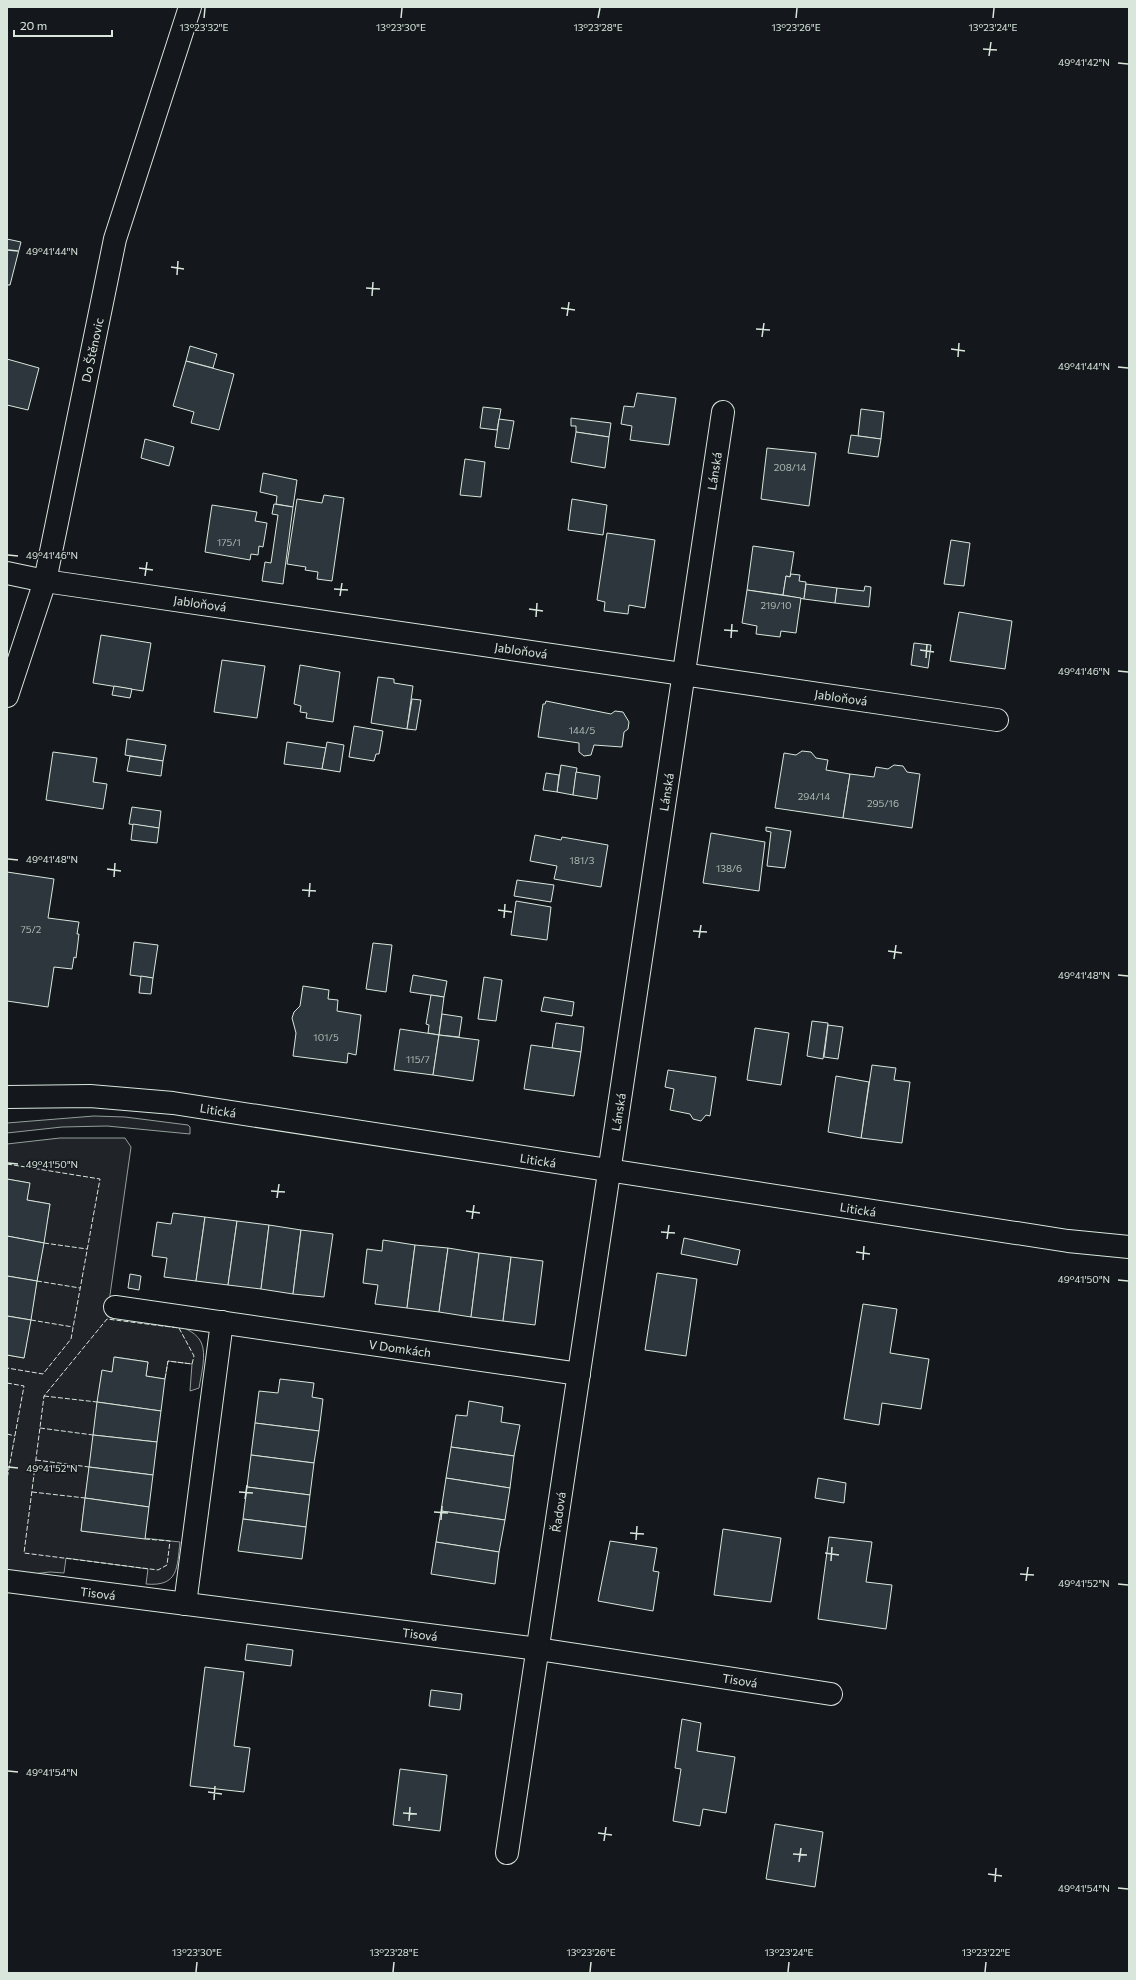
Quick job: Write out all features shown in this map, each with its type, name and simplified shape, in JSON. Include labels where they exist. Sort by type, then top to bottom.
[{"type":"street","name":"Do Štěnovic","points":[[7,696],[45,581],[114,239],[190,7]]},
{"type":"street","name":"Lánská","points":[[609,1171],[723,412]]},
{"type":"street","name":"Jabloňová","points":[[7,573],[45,581],[997,720]]},
{"type":"street","name":"Litická","points":[[7,1097],[90,1096],[173,1103],[1068,1241],[1129,1247]]},
{"type":"street","name":"Řadová","points":[[507,1853],[609,1171]]},
{"type":"street","name":"V Domkách","points":[[115,1307],[578,1374]]},
{"type":"street","points":[[185,1604],[222,1322]]},
{"type":"street","name":"Tisová","points":[[7,1581],[538,1650],[831,1694]]},
{"type":"shaded area","points":[[94,1116],[125,1117],[188,1125],[190,1127],[190,1134],[107,1126],[62,1127],[7,1133],[7,1123]]},
{"type":"shaded area","points":[[60,1138],[125,1138],[131,1147],[107,1316],[145,1319],[173,1324],[185,1328],[195,1334],[203,1347],[203,1365],[199,1388],[190,1391],[192,1364],[168,1361],[165,1379],[146,1376],[148,1362],[115,1357],[112,1372],[102,1371],[81,1531],[180,1542],[177,1567],[174,1574],[165,1582],[157,1584],[146,1584],[148,1569],[66,1558],[64,1573],[50,1572],[32,1574],[7,1571],[7,1355],[24,1358],[50,1204],[27,1200],[29,1183],[7,1179],[7,1144]]},
{"type":"building","points":[[7,239],[21,242],[10,285],[7,285]]},
{"type":"building","points":[[190,346],[217,354],[213,368],[186,361]]},
{"type":"building","points":[[7,359],[39,368],[28,410],[7,405]]},
{"type":"building","points":[[186,361],[234,374],[219,430],[191,423],[194,412],[173,406]]},
{"type":"building","points":[[637,393],[676,398],[669,445],[630,440],[632,426],[621,424],[624,406],[634,407]]},
{"type":"building","points":[[483,407],[501,409],[497,430],[480,428]]},
{"type":"building","points":[[861,409],[884,412],[881,439],[858,436]]},
{"type":"building","points":[[571,418],[611,423],[609,437],[576,432],[576,426],[571,426]]},
{"type":"building","points":[[499,419],[514,421],[509,449],[495,447]]},
{"type":"building","points":[[576,432],[609,437],[605,468],[571,462]]},
{"type":"building","points":[[851,435],[881,439],[878,457],[848,453]]},
{"type":"building","points":[[145,439],[174,447],[169,466],[141,458]]},
{"type":"building","points":[[767,448],[816,453],[809,506],[761,499]]},
{"type":"building","points":[[465,459],[485,462],[481,497],[460,495]]},
{"type":"building","points":[[263,473],[297,480],[293,507],[276,504],[277,496],[260,492]]},
{"type":"building","points":[[324,495],[344,498],[332,581],[317,579],[318,572],[305,570],[306,567],[287,564],[297,499],[322,503]]},
{"type":"building","points":[[572,499],[607,505],[603,535],[568,530]]},
{"type":"building","points":[[274,504],[293,507],[283,584],[262,581],[265,562],[271,563],[278,515],[272,514]]},
{"type":"building","points":[[212,505],[257,512],[255,521],[267,523],[263,547],[259,546],[258,555],[251,554],[250,560],[205,552]]},
{"type":"building","points":[[607,533],[655,540],[645,608],[629,605],[628,614],[604,611],[605,602],[597,600]]},
{"type":"building","points":[[951,540],[970,543],[964,586],[944,584]]},
{"type":"building","points":[[753,546],[794,552],[790,577],[786,576],[783,595],[747,590]]},
{"type":"building","points":[[791,574],[800,575],[799,581],[806,582],[804,599],[783,595],[786,576],[790,577]]},
{"type":"building","points":[[806,584],[837,588],[835,603],[804,599]]},
{"type":"building","points":[[865,586],[871,587],[869,607],[835,603],[837,588],[864,591]]},
{"type":"building","points":[[747,590],[801,598],[796,633],[781,631],[780,637],[756,634],[757,626],[742,623]]},
{"type":"building","points":[[959,612],[1012,621],[1005,669],[950,661]]},
{"type":"building","points":[[101,635],[151,643],[143,691],[93,683]]},
{"type":"building","points":[[914,643],[931,645],[928,668],[911,665]]},
{"type":"building","points":[[222,660],[265,666],[257,718],[214,712]]},
{"type":"building","points":[[300,665],[340,672],[333,722],[306,718],[307,713],[300,712],[301,706],[294,704]]},
{"type":"building","points":[[378,677],[394,679],[394,683],[413,686],[407,729],[371,723]]},
{"type":"building","points":[[114,686],[132,689],[130,698],[112,695]]},
{"type":"building","points":[[412,699],[421,700],[416,730],[407,729]]},
{"type":"building","points":[[546,701],[611,714],[615,711],[623,712],[629,722],[628,729],[624,732],[622,747],[594,745],[591,755],[584,756],[579,752],[579,743],[538,737],[543,704],[545,704]]},
{"type":"building","points":[[354,726],[383,731],[379,754],[376,754],[374,761],[349,757]]},
{"type":"building","points":[[127,739],[166,745],[163,761],[125,755]]},
{"type":"building","points":[[287,742],[326,748],[322,769],[284,764]]},
{"type":"building","points":[[327,742],[344,745],[340,772],[322,769]]},
{"type":"building","points":[[802,751],[811,752],[816,758],[828,760],[826,770],[850,774],[843,818],[775,808],[784,753],[796,755]]},
{"type":"building","points":[[53,752],[97,758],[93,782],[107,784],[103,809],[46,800]]},
{"type":"building","points":[[130,756],[163,761],[161,776],[127,771]]},
{"type":"building","points":[[561,765],[577,768],[573,795],[557,792]]},
{"type":"building","points":[[894,765],[903,766],[907,772],[920,774],[912,828],[843,818],[850,774],[874,777],[876,767],[888,769]]},
{"type":"building","points":[[576,772],[600,776],[597,799],[573,795]]},
{"type":"building","points":[[546,773],[559,775],[557,792],[543,790]]},
{"type":"building","points":[[132,807],[161,811],[159,828],[129,824]]},
{"type":"building","points":[[133,824],[159,828],[157,843],[131,840]]},
{"type":"building","points":[[766,827],[791,831],[785,868],[767,866],[771,832],[766,831]]},
{"type":"building","points":[[711,833],[765,842],[759,891],[703,883]]},
{"type":"building","points":[[535,835],[561,840],[562,837],[608,845],[601,887],[554,879],[557,866],[530,861]]},
{"type":"building","points":[[7,872],[54,879],[48,918],[79,922],[76,958],[74,957],[72,969],[54,967],[48,1007],[7,1001]]},
{"type":"building","points":[[517,880],[554,885],[551,902],[514,896]]},
{"type":"building","points":[[516,901],[551,907],[547,940],[511,935]]},
{"type":"building","points":[[134,942],[158,945],[153,978],[130,975]]},
{"type":"building","points":[[373,943],[392,945],[386,992],[366,989]]},
{"type":"building","points":[[413,975],[447,981],[444,997],[410,992]]},
{"type":"building","points":[[141,976],[153,978],[151,994],[139,993]]},
{"type":"building","points":[[484,977],[502,980],[496,1021],[478,1019]]},
{"type":"building","points":[[303,986],[329,990],[328,999],[338,1000],[337,1011],[361,1015],[356,1055],[348,1053],[347,1063],[293,1056],[296,1033],[292,1018],[294,1012],[300,1006]]},
{"type":"building","points":[[431,995],[444,997],[439,1035],[428,1033],[429,1025],[426,1024]]},
{"type":"building","points":[[544,997],[574,1002],[572,1016],[541,1011]]},
{"type":"building","points":[[442,1014],[462,1017],[459,1037],[439,1035]]},
{"type":"building","points":[[812,1021],[828,1023],[823,1059],[807,1056]]},
{"type":"building","points":[[556,1023],[584,1027],[581,1052],[552,1048]]},
{"type":"building","points":[[828,1025],[843,1027],[838,1059],[824,1057]]},
{"type":"building","points":[[755,1028],[789,1033],[781,1085],[747,1080]]},
{"type":"building","points":[[400,1029],[439,1035],[433,1075],[394,1070]]},
{"type":"building","points":[[439,1035],[479,1040],[473,1081],[433,1075]]},
{"type":"building","points":[[531,1045],[581,1052],[574,1096],[524,1089]]},
{"type":"building","points":[[872,1065],[896,1068],[894,1080],[910,1082],[902,1143],[861,1138]]},
{"type":"building","points":[[668,1070],[716,1077],[710,1116],[706,1115],[701,1121],[693,1119],[690,1114],[670,1110],[674,1089],[665,1087]]},
{"type":"building","points":[[836,1076],[869,1082],[861,1138],[828,1132]]},
{"type":"building","points":[[7,1179],[30,1183],[27,1200],[50,1204],[44,1243],[7,1236]]},
{"type":"building","points":[[173,1213],[205,1217],[196,1281],[164,1277],[167,1258],[152,1256],[157,1222],[171,1224]]},
{"type":"building","points":[[205,1217],[237,1221],[228,1285],[196,1281]]},
{"type":"building","points":[[237,1221],[269,1225],[261,1289],[228,1285]]},
{"type":"building","points":[[269,1225],[301,1230],[293,1294],[261,1289]]},
{"type":"building","points":[[301,1230],[333,1234],[324,1297],[293,1294]]},
{"type":"building","points":[[7,1236],[44,1243],[37,1281],[7,1276]]},
{"type":"building","points":[[684,1238],[740,1250],[737,1265],[681,1254]]},
{"type":"building","points":[[383,1240],[415,1245],[407,1308],[375,1304],[378,1285],[363,1283],[367,1249],[382,1251]]},
{"type":"building","points":[[415,1245],[448,1248],[439,1312],[407,1308]]},
{"type":"building","points":[[448,1248],[479,1253],[471,1317],[439,1312]]},
{"type":"building","points":[[479,1253],[511,1257],[503,1321],[471,1317]]},
{"type":"building","points":[[511,1257],[543,1261],[535,1325],[503,1321]]},
{"type":"building","points":[[657,1273],[697,1279],[686,1356],[645,1350]]},
{"type":"building","points":[[130,1274],[141,1276],[139,1290],[128,1288]]},
{"type":"building","points":[[7,1276],[37,1281],[31,1320],[7,1316]]},
{"type":"building","points":[[863,1304],[897,1309],[890,1353],[929,1359],[921,1409],[882,1403],[879,1425],[844,1419]]},
{"type":"building","points":[[7,1316],[31,1320],[24,1358],[7,1355]]},
{"type":"building","points":[[114,1357],[148,1362],[146,1376],[165,1379],[161,1411],[97,1402],[102,1370],[112,1372]]},
{"type":"building","points":[[280,1379],[314,1383],[312,1397],[323,1399],[319,1431],[255,1423],[259,1391],[278,1393]]},
{"type":"building","points":[[469,1401],[503,1407],[501,1422],[520,1425],[514,1456],[451,1447],[456,1415],[467,1416]]},
{"type":"building","points":[[97,1402],[161,1411],[157,1442],[93,1435]]},
{"type":"building","points":[[255,1423],[319,1431],[314,1463],[251,1455]]},
{"type":"building","points":[[93,1435],[157,1442],[153,1475],[89,1467]]},
{"type":"building","points":[[451,1447],[514,1456],[510,1488],[446,1478]]},
{"type":"building","points":[[251,1455],[314,1463],[310,1495],[247,1487]]},
{"type":"building","points":[[89,1467],[153,1475],[149,1507],[85,1498]]},
{"type":"building","points":[[446,1478],[510,1488],[505,1520],[441,1511]]},
{"type":"building","points":[[818,1478],[846,1483],[844,1503],[815,1498]]},
{"type":"building","points":[[247,1487],[310,1495],[306,1527],[243,1519]]},
{"type":"building","points":[[85,1498],[149,1507],[145,1539],[81,1531]]},
{"type":"building","points":[[441,1511],[505,1520],[499,1552],[436,1542]]},
{"type":"building","points":[[243,1519],[306,1527],[302,1559],[238,1551]]},
{"type":"building","points":[[723,1529],[781,1538],[771,1602],[714,1595]]},
{"type":"building","points":[[829,1537],[872,1542],[866,1582],[892,1585],[886,1629],[818,1619]]},
{"type":"building","points":[[610,1541],[657,1548],[653,1571],[659,1572],[653,1611],[598,1601]]},
{"type":"building","points":[[436,1542],[499,1552],[495,1584],[431,1574]]},
{"type":"building","points":[[247,1644],[293,1650],[291,1666],[245,1660]]},
{"type":"building","points":[[205,1667],[244,1672],[234,1746],[250,1748],[244,1792],[190,1786]]},
{"type":"building","points":[[431,1690],[462,1694],[460,1710],[429,1706]]},
{"type":"building","points":[[682,1719],[701,1723],[697,1751],[735,1757],[726,1813],[703,1809],[700,1826],[673,1821],[681,1769],[675,1768]]},
{"type":"building","points":[[400,1769],[447,1775],[440,1831],[393,1825]]},
{"type":"building","points":[[775,1824],[823,1832],[815,1887],[766,1879]]},
{"type":"fence","points":[[7,1164],[100,1179],[71,1339],[43,1374],[7,1368]]},
{"type":"fence","points":[[44,1243],[87,1249]]},
{"type":"fence","points":[[37,1281],[80,1288]]},
{"type":"fence","points":[[145,1539],[170,1541],[167,1565],[158,1570],[24,1553],[44,1396],[107,1319],[179,1328],[194,1356],[192,1364],[168,1361],[165,1379]]},
{"type":"fence","points":[[31,1320],[73,1327]]},
{"type":"fence","points":[[7,1383],[24,1386],[7,1479]]},
{"type":"fence","points":[[44,1396],[97,1402]]},
{"type":"fence","points":[[40,1428],[93,1435]]},
{"type":"fence","points":[[7,1434],[15,1436]]},
{"type":"fence","points":[[36,1460],[89,1467]]},
{"type":"fence","points":[[32,1492],[85,1498]]}]
